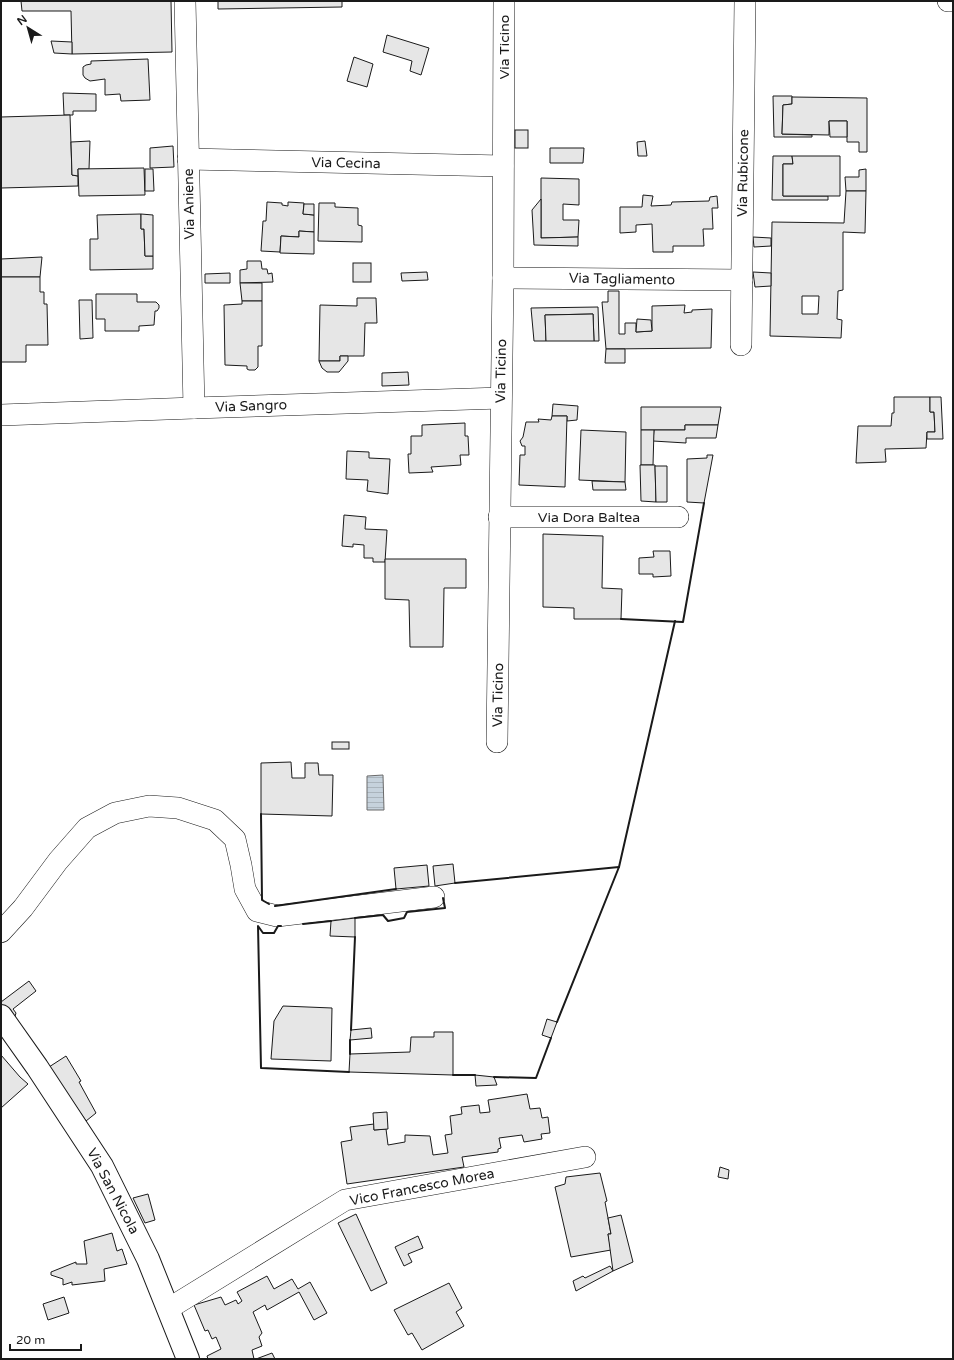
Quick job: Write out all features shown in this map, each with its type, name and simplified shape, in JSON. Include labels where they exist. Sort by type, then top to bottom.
[{"type":"street","name":"Via Aniene","points":[[185,1],[194,408]]},
{"type":"street","name":"Via Ticino","points":[[497,742],[503,278],[504,1]]},
{"type":"street","name":"Via Rubicone","points":[[741,344],[745,1]]},
{"type":"street","points":[[948,1],[953,1]]},
{"type":"street","name":"Via Cecina","points":[[188,159],[503,166]]},
{"type":"street","name":"Via Tagliamento","points":[[503,278],[742,280]]},
{"type":"street","name":"Via Sangro","points":[[1,415],[501,398]]},
{"type":"street","name":"Via Dora Baltea","points":[[499,517],[678,517]]},
{"type":"street","points":[[1,932],[23,908],[58,861],[87,828],[115,813],[149,806],[178,808],[214,820],[235,839],[244,889],[257,911],[277,916],[434,897]]},
{"type":"street","name":"Via San Nicola","points":[[1,1016],[37,1067],[102,1166],[148,1259],[188,1359]]},
{"type":"street","name":"Vico Francesco Morea","points":[[168,1309],[345,1200],[585,1157]]},
{"type":"shaded area","points":[[383,775],[384,810],[367,810],[367,776]]},
{"type":"building","points":[[21,1],[171,1],[172,52],[72,54],[71,11],[22,11]]},
{"type":"building","points":[[218,1],[342,1],[342,7],[218,9]]},
{"type":"building","points":[[387,35],[429,48],[421,75],[410,71],[412,61],[383,52]]},
{"type":"building","points":[[51,41],[72,42],[72,54],[54,53]]},
{"type":"building","points":[[354,57],[373,64],[367,87],[347,81]]},
{"type":"building","points":[[148,59],[150,100],[121,101],[120,94],[105,95],[105,79],[90,81],[83,75],[83,67],[91,64],[91,61]]},
{"type":"building","points":[[63,93],[96,94],[96,111],[73,111],[73,115],[64,115]]},
{"type":"building","points":[[773,96],[792,96],[792,104],[783,105],[782,134],[812,135],[812,137],[774,137]]},
{"type":"building","points":[[792,97],[867,98],[867,152],[859,152],[859,142],[847,142],[847,121],[829,121],[829,135],[782,134],[783,105],[792,104]]},
{"type":"building","points":[[70,115],[72,175],[78,176],[78,186],[1,188],[1,117]]},
{"type":"building","points":[[829,121],[847,121],[847,137],[830,137]]},
{"type":"building","points":[[515,130],[528,130],[528,148],[515,148]]},
{"type":"building","points":[[90,141],[89,169],[78,169],[78,176],[72,175],[71,142]]},
{"type":"building","points":[[645,141],[647,156],[638,156],[637,142]]},
{"type":"building","points":[[173,146],[174,167],[150,168],[150,148]]},
{"type":"building","points":[[550,148],[584,148],[583,163],[550,163]]},
{"type":"building","points":[[773,156],[792,156],[793,164],[783,164],[783,196],[828,196],[828,200],[772,200]]},
{"type":"building","points":[[792,156],[840,156],[840,196],[783,196],[783,164],[793,164]]},
{"type":"building","points":[[144,168],[145,195],[79,196],[78,169]]},
{"type":"building","points":[[145,169],[153,169],[154,191],[145,191]]},
{"type":"building","points":[[866,169],[866,191],[846,191],[845,177],[859,177],[859,170]]},
{"type":"building","points":[[541,178],[579,179],[579,205],[563,204],[563,220],[579,220],[578,237],[541,238]]},
{"type":"building","points":[[846,191],[866,191],[865,233],[843,232],[843,290],[838,291],[837,319],[842,320],[841,338],[770,336],[772,222],[844,223]],"holes":[[[802,296],[819,296],[818,314],[802,314]]]},
{"type":"building","points":[[643,195],[653,196],[651,206],[671,205],[672,202],[709,201],[710,197],[717,196],[718,208],[712,208],[713,229],[703,229],[704,246],[673,246],[673,252],[653,252],[652,224],[636,225],[636,232],[620,233],[620,207],[642,207]]},
{"type":"building","points":[[541,199],[541,238],[578,237],[578,246],[534,245],[532,210]]},
{"type":"building","points":[[267,202],[282,203],[282,205],[288,206],[288,202],[304,203],[303,214],[314,215],[314,232],[299,231],[299,237],[281,236],[280,252],[261,251],[263,221],[266,221]]},
{"type":"building","points":[[319,203],[335,203],[335,207],[358,208],[358,225],[362,226],[362,242],[318,241]]},
{"type":"building","points":[[304,204],[314,204],[314,215],[303,214]]},
{"type":"building","points":[[141,214],[141,229],[144,229],[145,256],[153,256],[153,269],[90,270],[90,239],[98,239],[97,215]]},
{"type":"building","points":[[141,214],[153,215],[153,256],[145,256],[144,229],[141,229]]},
{"type":"building","points":[[299,231],[314,232],[314,254],[280,253],[281,236],[299,237]]},
{"type":"building","points":[[753,237],[771,238],[771,246],[754,247]]},
{"type":"building","points":[[42,257],[40,277],[1,277],[1,259]]},
{"type":"building","points":[[247,261],[261,261],[262,269],[267,269],[268,274],[272,273],[273,282],[240,283],[240,270],[247,269]]},
{"type":"building","points":[[353,263],[371,263],[371,282],[353,282]]},
{"type":"building","points":[[427,272],[428,280],[402,281],[401,273]]},
{"type":"building","points":[[753,272],[771,273],[771,286],[755,287]]},
{"type":"building","points":[[230,273],[230,283],[205,283],[205,274]]},
{"type":"building","points":[[1,277],[40,277],[40,292],[44,292],[44,304],[47,304],[48,345],[26,345],[26,362],[1,362]]},
{"type":"building","points":[[240,283],[262,283],[262,301],[242,301]]},
{"type":"building","points":[[608,291],[619,291],[619,334],[625,334],[625,323],[636,323],[636,332],[652,331],[652,306],[685,305],[684,313],[692,312],[692,310],[712,309],[711,348],[606,349],[602,302],[608,302]]},
{"type":"building","points":[[96,294],[137,294],[137,302],[156,302],[159,305],[159,308],[155,311],[154,325],[139,326],[139,331],[105,331],[105,319],[96,319]]},
{"type":"building","points":[[357,298],[376,298],[377,323],[365,323],[364,356],[340,356],[340,361],[319,361],[320,305],[357,306]]},
{"type":"building","points":[[79,300],[92,300],[93,338],[80,339]]},
{"type":"building","points":[[242,301],[262,301],[262,346],[258,346],[258,367],[255,370],[247,369],[247,366],[225,365],[224,305],[242,304]]},
{"type":"building","points":[[598,307],[599,341],[594,341],[593,314],[545,315],[546,341],[534,341],[531,308]]},
{"type":"building","points":[[593,314],[594,341],[546,341],[545,315]]},
{"type":"building","points":[[637,319],[651,320],[652,331],[636,332]]},
{"type":"building","points":[[606,349],[625,349],[625,363],[605,363]]},
{"type":"building","points":[[340,356],[348,356],[348,361],[339,372],[327,372],[322,368],[319,361],[340,361]]},
{"type":"building","points":[[408,372],[409,385],[382,386],[382,373]]},
{"type":"building","points":[[894,397],[930,397],[930,412],[934,412],[935,432],[927,432],[926,448],[885,449],[886,462],[856,463],[858,426],[891,426],[892,413],[894,413]]},
{"type":"building","points":[[930,397],[941,397],[943,439],[927,439],[927,432],[935,432],[934,412],[930,412]]},
{"type":"building","points":[[553,404],[578,406],[577,420],[567,421],[567,416],[552,416]]},
{"type":"building","points":[[641,407],[721,407],[718,425],[685,425],[685,430],[641,430]]},
{"type":"building","points":[[552,416],[567,416],[565,487],[519,485],[520,455],[525,455],[525,446],[522,446],[520,441],[523,437],[526,422],[539,422],[538,419],[551,420]]},
{"type":"building","points":[[465,423],[465,436],[468,436],[469,455],[460,455],[461,465],[431,467],[433,472],[409,473],[408,454],[411,454],[411,436],[422,436],[422,425]]},
{"type":"building","points":[[685,425],[718,425],[716,438],[686,438],[686,443],[653,441],[654,430],[685,430]]},
{"type":"building","points":[[581,430],[626,432],[625,482],[579,480]]},
{"type":"building","points":[[641,430],[654,430],[653,465],[641,465]]},
{"type":"building","points":[[347,451],[369,452],[369,458],[390,459],[388,494],[367,491],[368,480],[346,479]]},
{"type":"building","points":[[707,455],[713,455],[704,503],[687,502],[687,459],[707,458]]},
{"type":"building","points":[[640,465],[655,465],[656,502],[641,501]]},
{"type":"building","points":[[655,466],[667,466],[667,502],[656,502]]},
{"type":"building","points":[[592,481],[625,482],[626,490],[593,490]]},
{"type":"building","points":[[344,515],[366,517],[365,529],[387,530],[385,562],[373,562],[373,558],[364,558],[364,545],[353,544],[353,547],[342,546]]},
{"type":"building","points":[[543,534],[603,536],[602,588],[622,589],[621,619],[574,619],[574,608],[543,607]]},
{"type":"building","points":[[653,551],[670,551],[671,576],[653,577],[653,574],[639,574],[639,558],[654,557]]},
{"type":"building","points":[[385,559],[466,559],[466,588],[444,588],[443,647],[410,647],[409,600],[385,599]]},
{"type":"building","points":[[332,742],[349,742],[349,749],[332,749]]},
{"type":"building","points":[[291,762],[292,778],[305,778],[305,763],[318,763],[319,775],[333,775],[332,816],[261,814],[261,763]]},
{"type":"building","points":[[453,864],[455,883],[435,886],[433,866]]},
{"type":"building","points":[[427,865],[429,886],[396,889],[394,868]]},
{"type":"building","points":[[355,918],[355,937],[330,936],[331,921]]},
{"type":"building","points":[[29,981],[36,991],[13,1009],[16,1013],[13,1023],[1,1006],[1,1002]]},
{"type":"building","points":[[283,1006],[332,1008],[331,1061],[271,1059],[274,1021]]},
{"type":"building","points":[[547,1019],[557,1022],[551,1038],[542,1035]]},
{"type":"building","points":[[371,1028],[372,1038],[350,1040],[351,1030]]},
{"type":"building","points":[[434,1032],[453,1032],[453,1075],[349,1072],[350,1054],[410,1052],[411,1037],[434,1037]]},
{"type":"building","points":[[1,1055],[28,1084],[1,1108]]},
{"type":"building","points":[[66,1056],[81,1081],[79,1082],[96,1113],[86,1121],[49,1067]]},
{"type":"building","points":[[475,1075],[494,1077],[497,1085],[476,1086]]},
{"type":"building","points":[[527,1094],[530,1109],[540,1108],[542,1118],[548,1117],[550,1133],[541,1134],[542,1139],[524,1142],[522,1135],[499,1138],[501,1148],[498,1149],[498,1152],[462,1157],[464,1167],[347,1184],[341,1142],[352,1140],[350,1127],[374,1124],[374,1130],[386,1129],[388,1145],[405,1142],[405,1135],[430,1136],[433,1155],[448,1153],[445,1135],[452,1134],[450,1116],[462,1114],[461,1107],[479,1105],[480,1113],[490,1112],[488,1100]]},
{"type":"building","points":[[387,1112],[388,1129],[374,1130],[373,1113]]},
{"type":"building","points":[[720,1167],[729,1170],[728,1179],[718,1177]]},
{"type":"building","points":[[600,1173],[607,1201],[605,1202],[611,1234],[608,1234],[611,1250],[571,1257],[555,1187],[565,1184],[566,1177]]},
{"type":"building","points":[[148,1194],[155,1220],[145,1223],[133,1198]]},
{"type":"building","points":[[356,1214],[387,1283],[371,1291],[338,1223]]},
{"type":"building","points":[[621,1215],[633,1262],[613,1271],[608,1234],[611,1234],[608,1218]]},
{"type":"building","points":[[112,1233],[117,1251],[122,1249],[127,1264],[104,1269],[105,1281],[72,1285],[72,1282],[63,1285],[63,1279],[51,1275],[51,1272],[76,1262],[76,1264],[87,1264],[84,1241]]},
{"type":"building","points":[[418,1236],[423,1248],[408,1254],[412,1262],[404,1266],[395,1247]]},
{"type":"building","points":[[610,1266],[613,1271],[576,1291],[573,1281],[583,1276],[585,1278]]},
{"type":"building","points":[[267,1276],[274,1289],[292,1279],[298,1289],[310,1282],[327,1313],[314,1320],[299,1292],[267,1310],[265,1305],[253,1312],[262,1333],[259,1337],[262,1346],[252,1350],[254,1359],[208,1359],[207,1356],[221,1349],[216,1337],[212,1339],[208,1330],[205,1331],[194,1305],[221,1297],[225,1305],[236,1300],[238,1304],[242,1301],[237,1292]]},
{"type":"building","points":[[449,1283],[462,1308],[456,1312],[464,1326],[422,1350],[412,1333],[408,1335],[394,1310]]},
{"type":"building","points":[[64,1297],[69,1313],[48,1320],[43,1304]]},
{"type":"building","points":[[272,1353],[275,1359],[256,1359]]},
{"type":"wall","points":[[621,619],[683,622],[704,503]]},
{"type":"wall","points":[[619,867],[675,621]]},
{"type":"wall","points":[[261,814],[262,900],[269,904]]},
{"type":"wall","points":[[455,883],[619,867],[557,1022]]},
{"type":"wall","points":[[275,906],[396,889]]},
{"type":"wall","points":[[355,918],[383,915],[388,921],[404,918],[407,912],[445,908],[443,898]]},
{"type":"wall","points":[[303,924],[331,921]]},
{"type":"wall","points":[[281,926],[278,926],[274,933],[263,933],[258,926],[261,1068],[349,1072]]},
{"type":"wall","points":[[351,1030],[355,937]]},
{"type":"wall","points":[[494,1077],[536,1078],[551,1038]]},
{"type":"wall","points":[[350,1040],[350,1054]]},
{"type":"wall","points":[[453,1075],[475,1075]]}]
